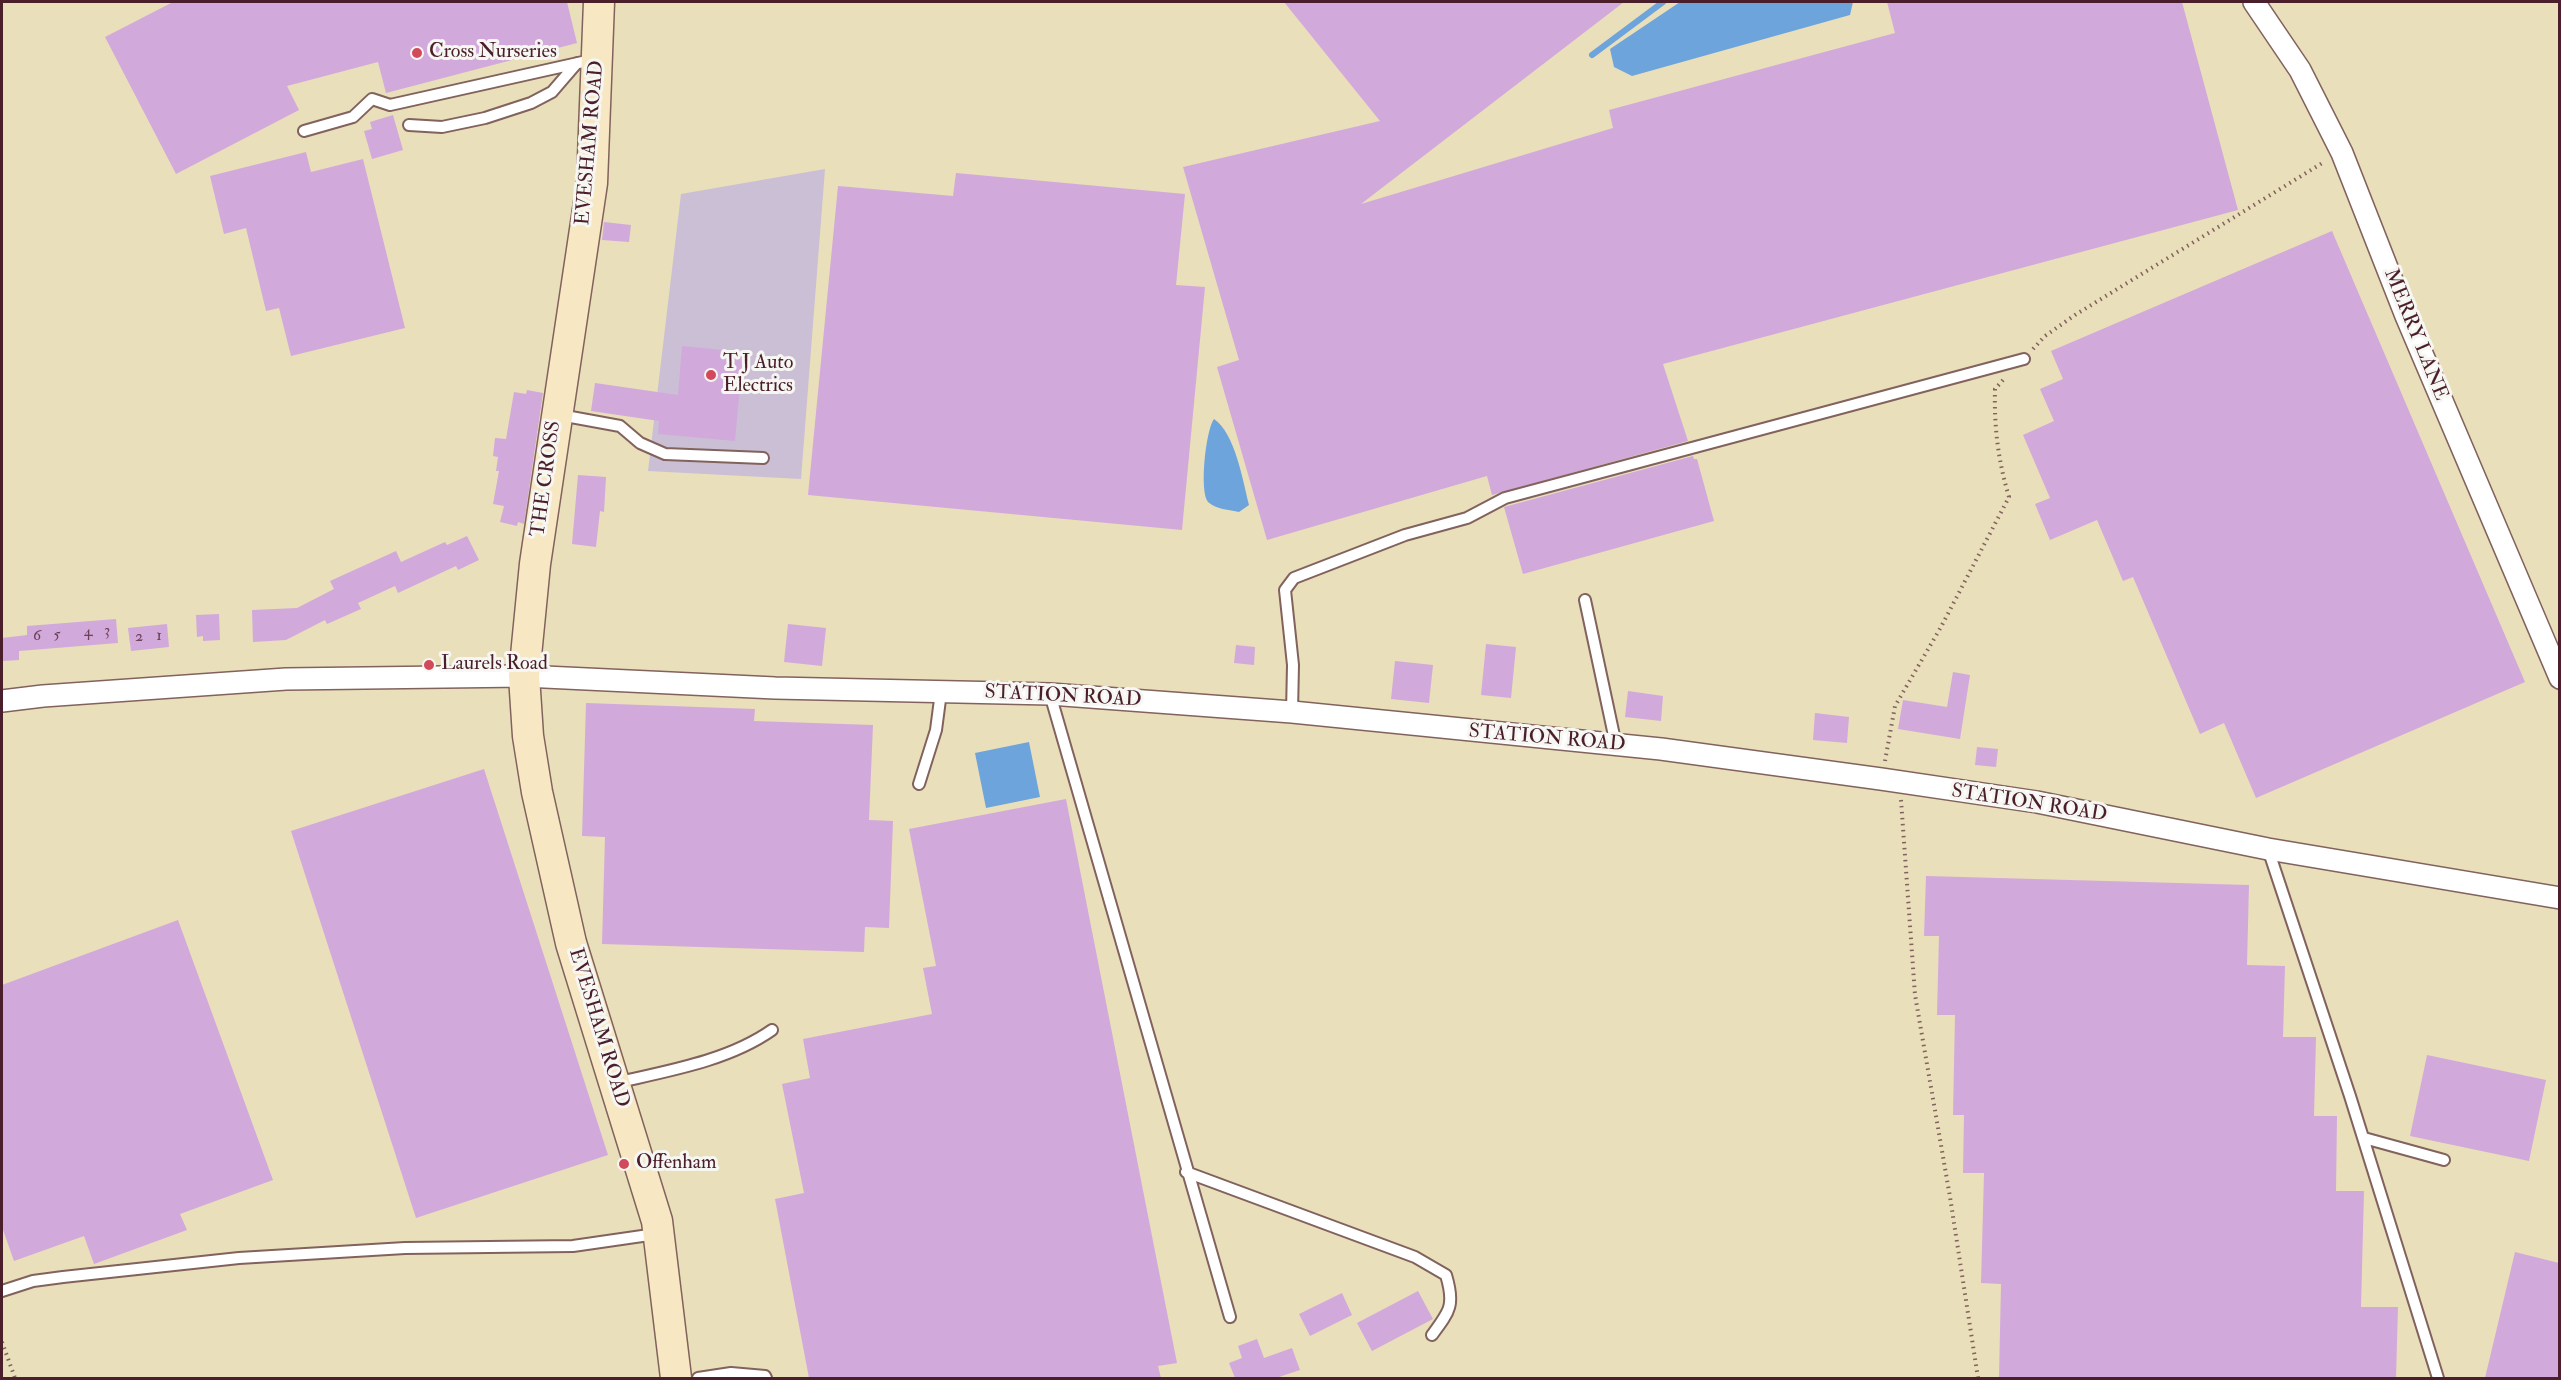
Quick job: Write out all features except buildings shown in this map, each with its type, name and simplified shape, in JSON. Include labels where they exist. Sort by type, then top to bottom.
[{"type":"main road","name":"EVESHAM ROAD","points":[[575,283],[592,183],[588,61],[599,2]]},
{"type":"main road","name":"THE CROSS","points":[[524,676],[535,564],[575,283]]},
{"type":"main road","name":"EVESHAM ROAD","points":[[524,676],[528,736],[537,792],[565,920],[659,1234],[676,1378]]},
{"type":"street","name":"MERRY LANE","points":[[2254,2],[2300,70],[2342,153],[2406,316],[2559,678]]},
{"type":"street","name":"STATION ROAD","points":[[524,676],[775,688],[1050,694],[1292,712],[1660,749],[2037,802],[2268,849],[2559,898]]},
{"type":"street","points":[[2,701],[43,696],[286,680],[524,676]]},
{"type":"lane","points":[[409,126],[442,127],[485,118],[531,103],[552,92],[588,61]]},
{"type":"lane","points":[[304,131],[353,117],[372,99],[390,105],[588,61]]},
{"type":"lane","points":[[1292,712],[1293,665],[1285,590],[1294,578],[1405,535],[1467,518],[1505,498],[2024,359]]},
{"type":"lane","points":[[557,415],[620,426],[640,443],[665,454],[763,458]]},
{"type":"lane","points":[[1585,600],[1616,746]]},
{"type":"lane","points":[[919,784],[936,730],[941,692]]},
{"type":"lane","points":[[1050,694],[1186,1172],[1230,1317]]},
{"type":"lane","points":[[2268,849],[2364,1138],[2438,1378]]},
{"type":"lane","points":[[615,1083],[671,1070],[751,1045],[772,1030]]},
{"type":"lane","points":[[2364,1138],[2444,1160]]},
{"type":"lane","points":[[1186,1172],[1415,1257],[1446,1275],[1451,1292],[1450,1311],[1432,1335]]},
{"type":"lane","points":[[2,1291],[33,1281],[240,1258],[405,1248],[573,1246],[659,1234]]},
{"type":"lane","points":[[698,1378],[731,1373],[765,1376],[766,1378]]},
{"type":"path","points":[[1978,1378],[1915,995],[1891,781],[1895,706],[1941,627],[2009,497],[1998,460],[1994,427],[1995,389],[2045,336],[2075,315],[2342,153]]},
{"type":"path","points":[[2,1342],[15,1378]]},
{"type":"shaded area","points":[[825,169],[801,479],[648,471],[681,194]]},
{"type":"water","points":[[1680,2],[1853,2],[1850,15],[1632,76],[1614,67],[1610,49]]},
{"type":"water","points":[[1214,419],[1233,446],[1241,471],[1249,505],[1239,512],[1215,506],[1208,502],[1205,496],[1205,460],[1208,435]]},
{"type":"water","points":[[1029,742],[1040,797],[986,808],[975,753]]},
{"type":"waterway","points":[[1592,55],[1663,2]]},
{"type":"place","name":"Cross Nurseries","points":[[417,53]]},
{"type":"place","name":"T J Auto Electrics","points":[[711,375]]},
{"type":"place","name":"Laurels Road","points":[[429,665]]},
{"type":"place","name":"Offenham","points":[[624,1164]]}]
